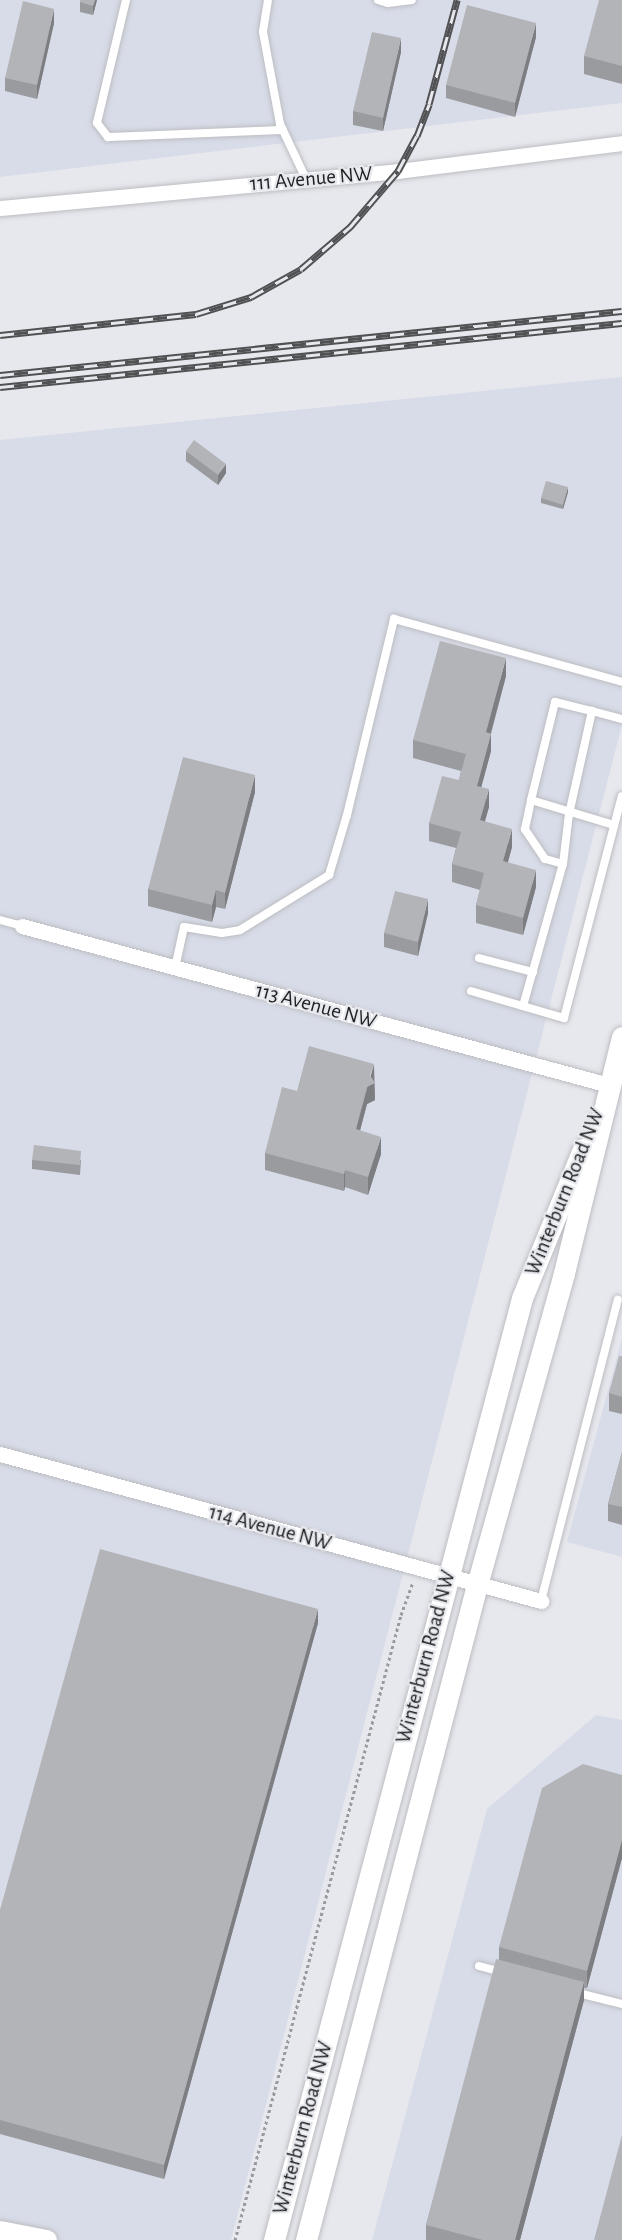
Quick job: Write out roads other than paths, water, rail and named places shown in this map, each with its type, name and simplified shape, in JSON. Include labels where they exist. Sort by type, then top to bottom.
[{"type":"main road","name":"Winterburn Road NW","points":[[306,2240],[477,1585],[564,1274],[622,1037]]},
{"type":"main road","name":"Winterburn Road NW","points":[[274,2240],[522,1298],[609,1085]]},
{"type":"main road","points":[[0,2232],[46,2240]]},
{"type":"street","name":"111 Avenue NW","points":[[0,208],[306,179],[622,143]]},
{"type":"street","name":"113 Avenue NW","points":[[22,926],[609,1085]]},
{"type":"street","name":"114 Avenue NW","points":[[0,1454],[541,1601]]},
{"type":"lane","points":[[126,0],[97,123],[108,137],[283,130]]},
{"type":"lane","points":[[268,0],[263,32],[283,130],[306,179]]},
{"type":"lane","points":[[378,0],[388,3],[412,0]]},
{"type":"lane","points":[[175,968],[184,927],[222,933],[240,930],[329,875],[347,816],[394,620],[622,682]]},
{"type":"lane","points":[[563,864],[545,859],[525,829],[555,702],[622,719]]},
{"type":"lane","points":[[523,1006],[563,864],[569,814],[592,711]]},
{"type":"lane","points":[[471,991],[564,1018],[622,796]]},
{"type":"lane","points":[[531,801],[569,814],[614,825]]},
{"type":"lane","points":[[0,920],[22,926]]},
{"type":"lane","points":[[479,958],[533,972]]},
{"type":"lane","points":[[541,1601],[618,1300]]},
{"type":"lane","points":[[479,1966],[512,1975]]},
{"type":"lane","points":[[567,1990],[622,2004]]},
{"type":"railway","points":[[0,335],[196,314],[251,297],[301,269],[350,227],[398,171],[417,136],[429,104],[457,0]]},
{"type":"railway","points":[[0,375],[622,311]]},
{"type":"railway","points":[[0,387],[622,323]]}]
